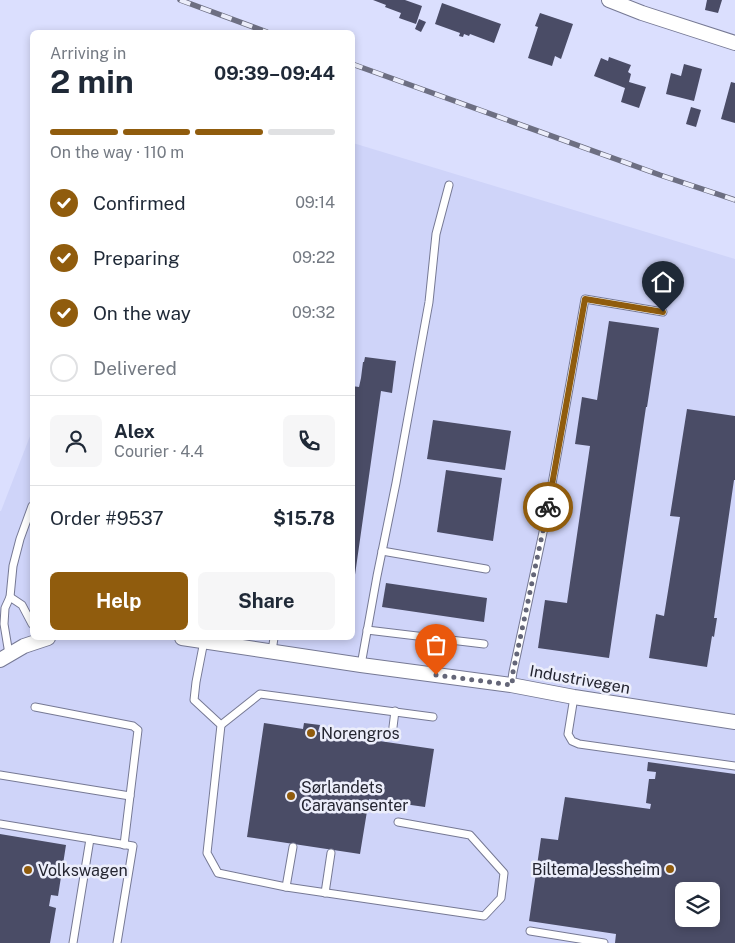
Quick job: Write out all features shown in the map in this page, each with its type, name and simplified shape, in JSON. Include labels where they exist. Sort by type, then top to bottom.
[{"type":"street","points":[[609,0],[642,13],[735,43]]},
{"type":"street","points":[[4,657],[38,640]]},
{"type":"street","name":"Industrivegen","points":[[197,640],[273,644],[361,665],[512,685],[574,697],[735,722]]},
{"type":"lane","points":[[361,665],[429,302],[436,234],[449,185]]},
{"type":"lane","points":[[512,685],[513,672],[546,523],[585,299],[663,312]]},
{"type":"lane","points":[[4,657],[5,608],[10,597],[20,540],[30,512]]},
{"type":"lane","points":[[382,551],[486,569]]},
{"type":"lane","points":[[10,597],[22,605],[30,620]]},
{"type":"lane","points":[[367,630],[484,644]]},
{"type":"lane","points":[[204,641],[194,700],[221,725]]},
{"type":"lane","points":[[398,822],[470,834],[504,873],[501,898],[484,916],[286,887],[218,873],[207,853],[221,725],[260,694],[433,717]]},
{"type":"lane","points":[[574,697],[568,734],[572,741],[579,744],[735,766]]},
{"type":"lane","points":[[35,707],[134,726],[138,730],[124,845]]},
{"type":"lane","points":[[392,735],[395,711]]},
{"type":"lane","points":[[0,775],[130,796]]},
{"type":"lane","points":[[0,824],[132,846],[117,943]]},
{"type":"lane","points":[[73,943],[90,839]]},
{"type":"lane","points":[[286,887],[293,847]]},
{"type":"lane","points":[[325,892],[331,853]]},
{"type":"lane","points":[[530,931],[604,943]]},
{"type":"shaded area","points":[[355,144],[735,259],[735,943],[0,943],[0,511],[30,436],[30,640],[355,640]]},
{"type":"building","points":[[373,0],[405,0],[422,6],[416,24],[399,18],[401,13]]},
{"type":"building","points":[[707,0],[722,0],[718,13],[705,10]]},
{"type":"building","points":[[442,3],[501,24],[494,43],[470,34],[469,36],[464,34],[463,37],[459,36],[460,33],[435,24]]},
{"type":"building","points":[[540,13],[573,24],[561,59],[555,56],[552,66],[528,58],[538,27],[535,26]]},
{"type":"building","points":[[419,19],[426,22],[421,32],[415,29]]},
{"type":"building","points":[[609,57],[631,65],[628,72],[631,74],[629,82],[646,87],[639,108],[621,102],[625,88],[594,76],[601,58],[608,61]]},
{"type":"building","points":[[684,64],[702,69],[694,101],[666,94],[671,73],[681,76]]},
{"type":"building","points":[[731,82],[735,83],[735,123],[721,119]]},
{"type":"building","points":[[691,107],[701,110],[696,127],[686,124]]},
{"type":"building","points":[[609,321],[659,328],[609,658],[538,648],[545,600],[567,603],[590,446],[575,444],[582,397],[597,400]]},
{"type":"building","points":[[365,357],[396,361],[392,393],[381,391],[355,575],[355,386],[359,387]]},
{"type":"building","points":[[687,409],[735,416],[735,480],[714,618],[717,618],[707,667],[649,658],[656,614],[664,616],[680,517],[670,516]]},
{"type":"building","points":[[433,420],[511,431],[505,470],[427,459]]},
{"type":"building","points":[[446,470],[502,478],[493,541],[437,532]]},
{"type":"building","points":[[386,583],[487,598],[484,622],[382,607]]},
{"type":"building","points":[[264,723],[303,729],[304,723],[320,725],[318,732],[434,749],[425,807],[369,799],[360,854],[247,837]]},
{"type":"building","points":[[648,762],[735,774],[735,943],[615,943],[616,934],[529,921],[541,838],[558,840],[565,797],[650,809],[651,804],[646,803],[649,779],[655,779],[656,772],[647,771]]},
{"type":"building","name":"Volkswagen","points":[[0,834],[66,845],[58,896],[51,895],[49,906],[56,908],[50,943],[0,943]]},
{"type":"railway","points":[[180,0],[262,30]]},
{"type":"railway","points":[[355,65],[660,175],[735,200]]},
{"type":"way so far","points":[[436,675],[512,685],[513,672],[548,507]]},
{"type":"place","name":"Norengros","points":[[311,733]]},
{"type":"place","name":"Sørlandets Caravansenter","points":[[291,796]]},
{"type":"place","name":"Biltema Jessheim","points":[[670,869]]},
{"type":"place","name":"Volkswagen","points":[[28,870]]},
{"type":"route","points":[[548,507],[585,299],[663,312]]}]
